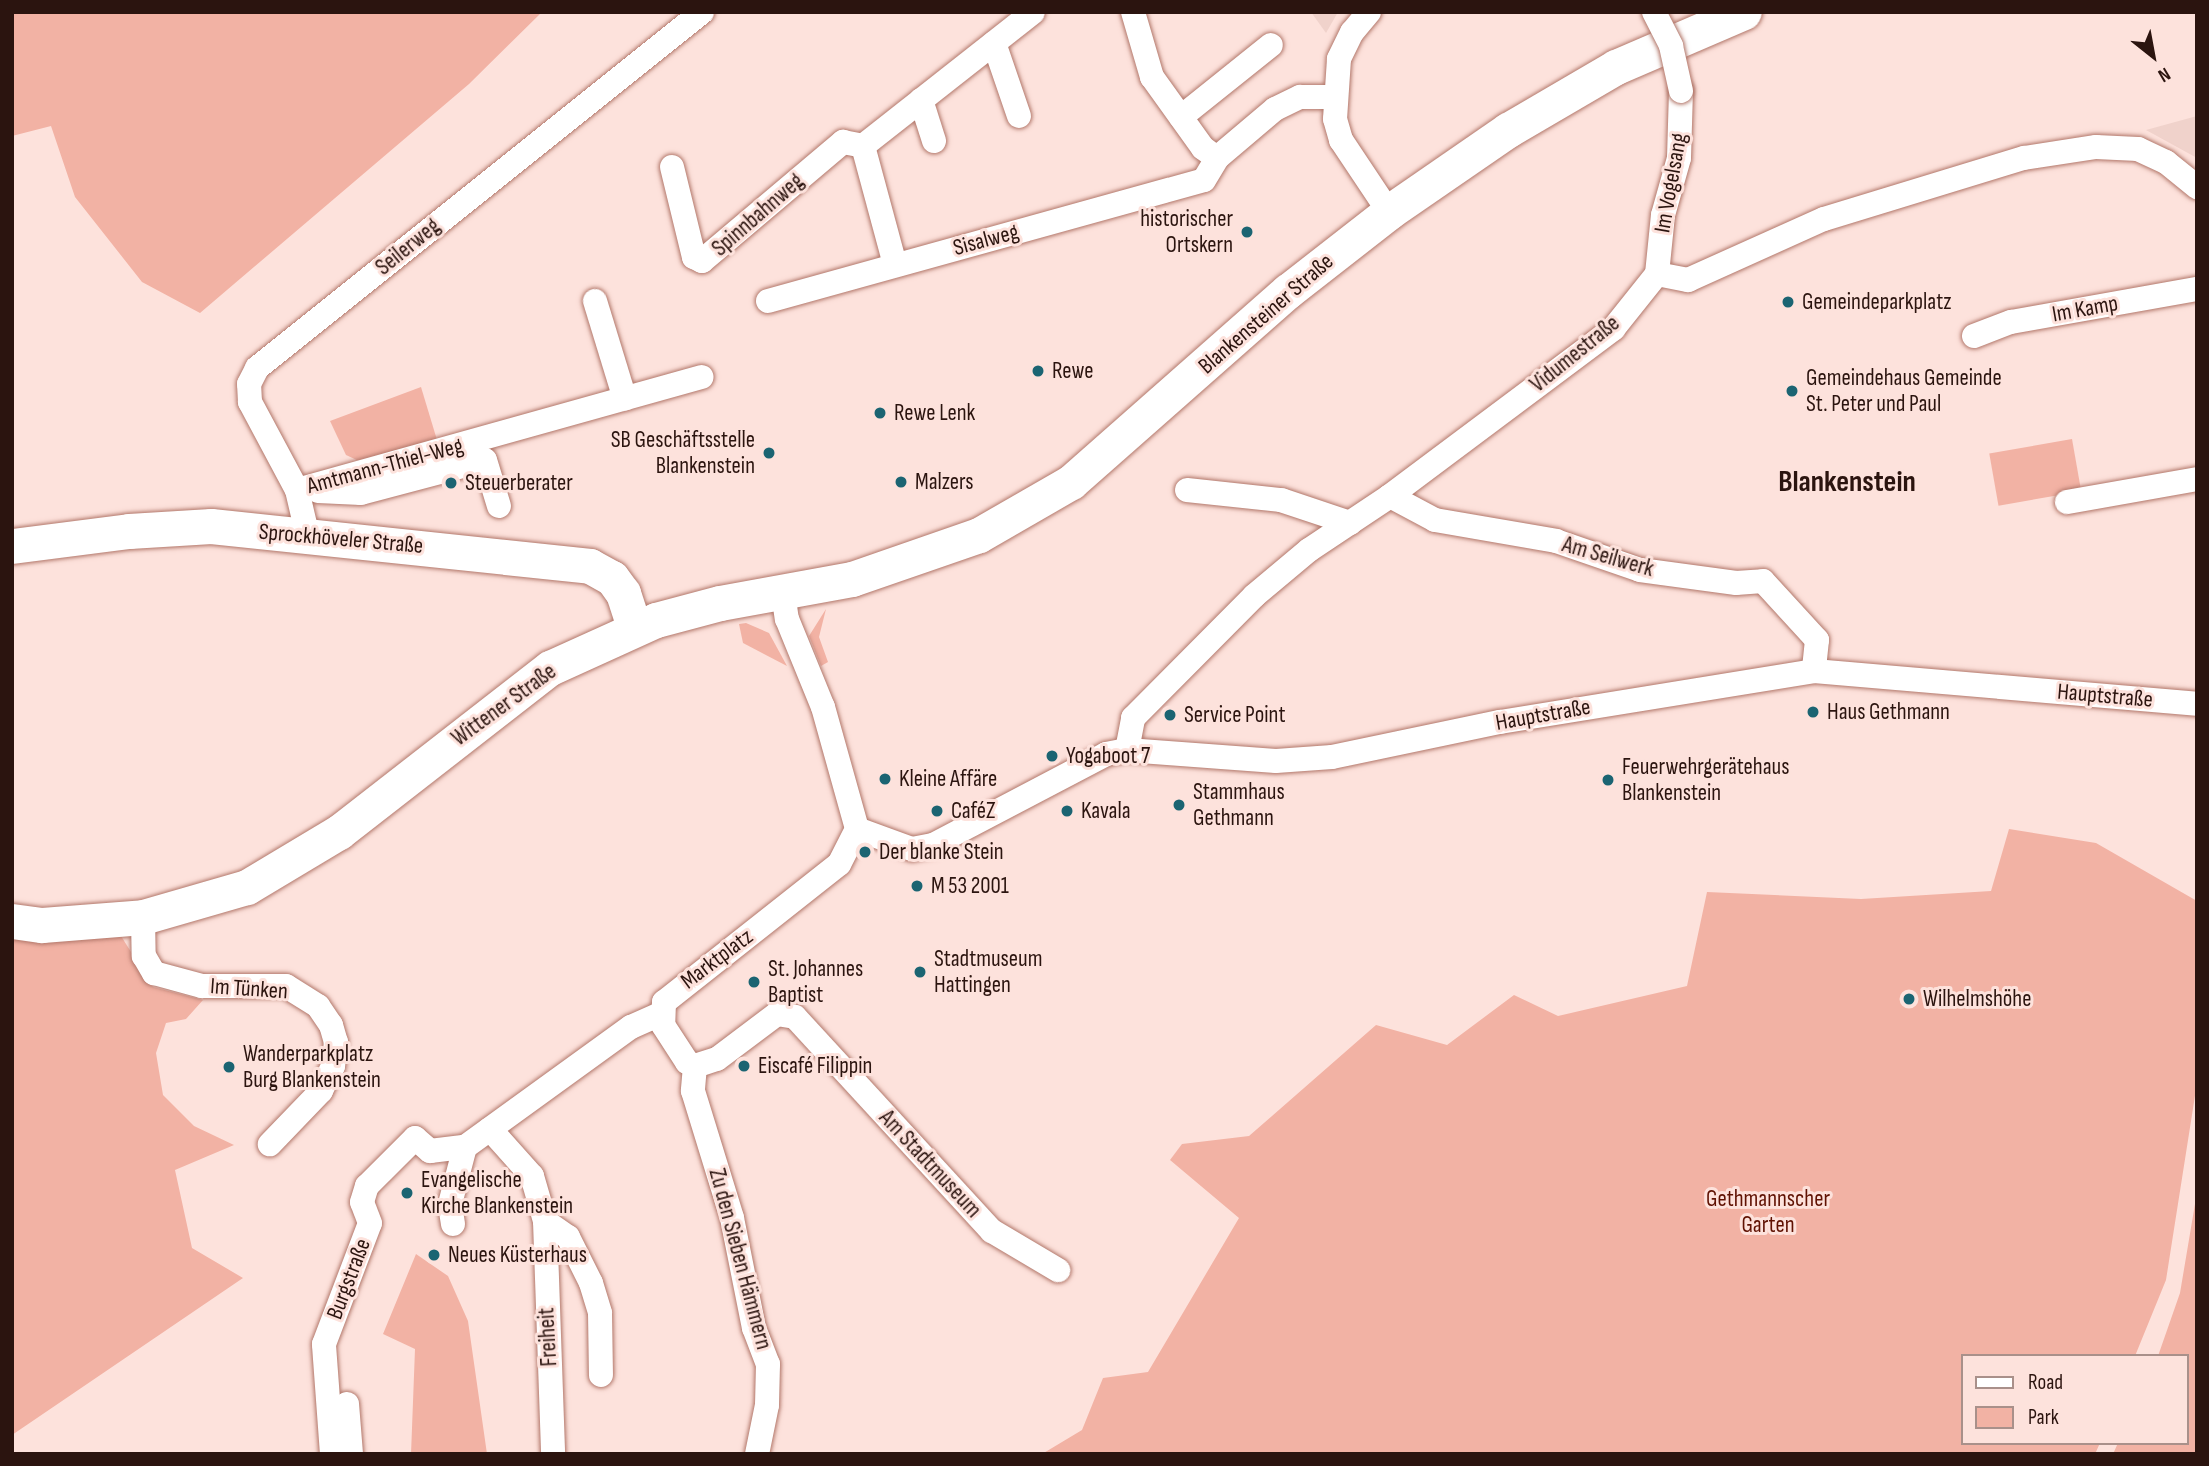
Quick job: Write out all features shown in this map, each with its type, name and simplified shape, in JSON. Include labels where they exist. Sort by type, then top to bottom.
[{"type":"main road","name":"Blankensteiner Straße","points":[[783,592],[852,579],[920,558],[979,535],[1037,504],[1120,442],[1288,291],[1389,212],[1508,130],[1616,67],[1744,12]]},
{"type":"main road","name":"Sprockhöveler Straße","points":[[12,546],[177,526],[590,566],[612,578],[623,593],[634,627]]},
{"type":"main road","name":"Wittener Straße","points":[[12,921],[42,925],[143,917],[247,887],[293,863],[550,668],[634,627],[720,603],[783,592]]},
{"type":"street","name":"Seilerweg","points":[[307,537],[297,490],[250,402],[249,384],[257,368],[702,12]]},
{"type":"street","name":"Spinnbahnweg","points":[[672,167],[694,257],[702,261],[844,142],[863,146],[1033,12]]},
{"type":"street","points":[[1133,12],[1152,77],[1181,117],[1217,158],[1286,102],[1300,97],[1334,97]]},
{"type":"street","points":[[1369,12],[1352,32],[1339,59],[1334,97],[1341,140],[1389,212]]},
{"type":"street","name":"Im Vogelsang","points":[[1654,12],[1671,46],[1681,91],[1679,159],[1663,215],[1657,274]]},
{"type":"street","points":[[994,43],[1019,116]]},
{"type":"street","points":[[1181,117],[1271,45]]},
{"type":"street","points":[[921,100],[934,141]]},
{"type":"street","points":[[863,146],[895,265]]},
{"type":"street","points":[[1657,274],[1688,280],[1824,219],[2024,158],[2096,147],[2138,149],[2166,162],[2197,187]]},
{"type":"street","name":"Sisalweg","points":[[768,301],[1204,180],[1217,158]]},
{"type":"street","name":"Vidumestraße","points":[[1128,750],[1133,718],[1254,596],[1613,329],[1657,274]]},
{"type":"street","name":"Im Kamp","points":[[1974,336],[2011,322],[2197,289]]},
{"type":"street","points":[[595,301],[625,399]]},
{"type":"street","name":"Amtmann-Thiel-Weg","points":[[297,490],[702,377]]},
{"type":"street","name":"Amtmann-Thiel-Weg","points":[[297,490],[361,493],[485,460],[499,506]]},
{"type":"street","points":[[2067,502],[2197,479]]},
{"type":"street","points":[[1187,490],[1281,500],[1350,523]]},
{"type":"street","name":"Am Seilwerk","points":[[1390,496],[1435,520],[1556,541],[1640,570],[1736,583],[1763,581],[1817,640],[1814,671]]},
{"type":"street","points":[[783,592],[787,619],[823,707],[857,829]]},
{"type":"street","name":"Hauptstraße","points":[[857,829],[912,849],[951,836],[1106,754],[1128,750],[1276,761],[1332,757],[1500,722],[1814,671],[2197,704]]},
{"type":"street","name":"Marktplatz","points":[[660,1014],[664,1002],[674,992],[839,864],[857,829]]},
{"type":"street","name":"Im Tünken","points":[[143,917],[144,956],[154,973],[202,986],[286,986],[318,1006],[331,1025],[336,1042],[321,1091],[271,1144]]},
{"type":"street","points":[[660,1014],[680,1052],[695,1066]]},
{"type":"street","name":"Burgstraße","points":[[332,1454],[324,1344],[370,1223],[362,1202],[367,1186],[415,1138],[430,1151],[465,1147],[631,1027],[660,1014]]},
{"type":"street","name":"Am Stadtmuseum","points":[[695,1066],[717,1059],[765,1020],[785,1014],[809,1031],[992,1231],[1058,1270]]},
{"type":"street","name":"Zu den Sieben Hämmern","points":[[695,1066],[692,1091],[733,1218],[754,1328],[768,1364],[768,1405],[757,1454]]},
{"type":"street","name":"Freiheit","points":[[490,1129],[532,1176],[545,1221],[553,1454]]},
{"type":"street","points":[[453,1224],[450,1204],[465,1147]]},
{"type":"street","points":[[545,1221],[568,1237],[591,1283],[600,1313],[601,1375]]},
{"type":"street","points":[[332,1321],[345,1382],[351,1454]]},
{"type":"shaded area","points":[[1311,12],[1338,12],[1326,33]]},
{"type":"shaded area","points":[[2197,116],[2197,158],[2146,130]]},
{"type":"green space","points":[[12,12],[542,12],[469,84],[200,313],[142,282],[75,197],[51,126],[12,136]]},
{"type":"green space","points":[[421,387],[437,440],[359,461],[346,455],[330,421]]},
{"type":"green space","points":[[2072,439],[2081,491],[1998,506],[1989,454]]},
{"type":"green space","points":[[826,609],[819,637],[828,662],[821,666],[809,636]]},
{"type":"green space","points":[[746,623],[769,633],[787,666],[743,643],[739,624]]},
{"type":"green space","name":"Gethmannscher Garten","points":[[2009,829],[2096,843],[2197,901],[2197,1083],[2166,1280],[2136,1354],[1960,1354],[1960,1445],[2099,1445],[2095,1454],[1042,1454],[1082,1430],[1103,1378],[1148,1372],[1239,1218],[1170,1160],[1182,1144],[1249,1136],[1376,1025],[1447,1045],[1514,995],[1558,1016],[1687,986],[1707,892],[1861,899],[1991,891]]},
{"type":"green space","points":[[12,936],[121,936],[153,987],[203,1000],[186,1019],[166,1023],[156,1053],[163,1095],[194,1126],[234,1145],[175,1170],[192,1248],[243,1278],[12,1435]]},
{"type":"green space","points":[[2197,1192],[2197,1454],[2113,1454],[2117,1445],[2188,1445],[2188,1354],[2159,1354],[2180,1293]]},
{"type":"green space","points":[[416,1254],[448,1276],[468,1321],[487,1454],[411,1454],[415,1349],[383,1334]]},
{"type":"place","name":"historischer Ortskern","points":[[1247,232]]},
{"type":"place","name":"Gemeindeparkplatz","points":[[1788,302]]},
{"type":"place","name":"Rewe","points":[[1038,371]]},
{"type":"place","name":"Gemeindehaus Gemeinde St. Peter und Paul","points":[[1792,391]]},
{"type":"place","name":"Rewe Lenk","points":[[880,413]]},
{"type":"place","name":"SB Geschäftsstelle Blankenstein","points":[[769,453]]},
{"type":"place","name":"Malzers","points":[[901,482]]},
{"type":"place","name":"Steuerberater","points":[[451,483]]},
{"type":"place","name":"Haus Gethmann","points":[[1813,712]]},
{"type":"place","name":"Service Point","points":[[1170,715]]},
{"type":"place","name":"Yogaboot 7","points":[[1052,756]]},
{"type":"place","name":"Kleine Affäre","points":[[885,779]]},
{"type":"place","name":"Feuerwehrgerätehaus Blankenstein","points":[[1608,780]]},
{"type":"place","name":"Stammhaus Gethmann","points":[[1179,805]]},
{"type":"place","name":"CaféZ","points":[[937,811]]},
{"type":"place","name":"Kavala","points":[[1067,811]]},
{"type":"place","name":"Der blanke Stein","points":[[865,852]]},
{"type":"place","name":"M 53 2001","points":[[917,886]]},
{"type":"place","name":"Stadtmuseum Hattingen","points":[[920,972]]},
{"type":"place","name":"St. Johannes Baptist","points":[[754,982]]},
{"type":"place","name":"Wilhelmshöhe","points":[[1909,999]]},
{"type":"place","name":"Eiscafé Filippin","points":[[744,1066]]},
{"type":"place","name":"Wanderparkplatz Burg Blankenstein","points":[[229,1067]]},
{"type":"place","name":"Evangelische Kirche Blankenstein","points":[[407,1193]]},
{"type":"place","name":"Neues Küsterhaus","points":[[434,1255]]},
{"type":"district","name":"Blankenstein","points":[[1847,482]]}]
